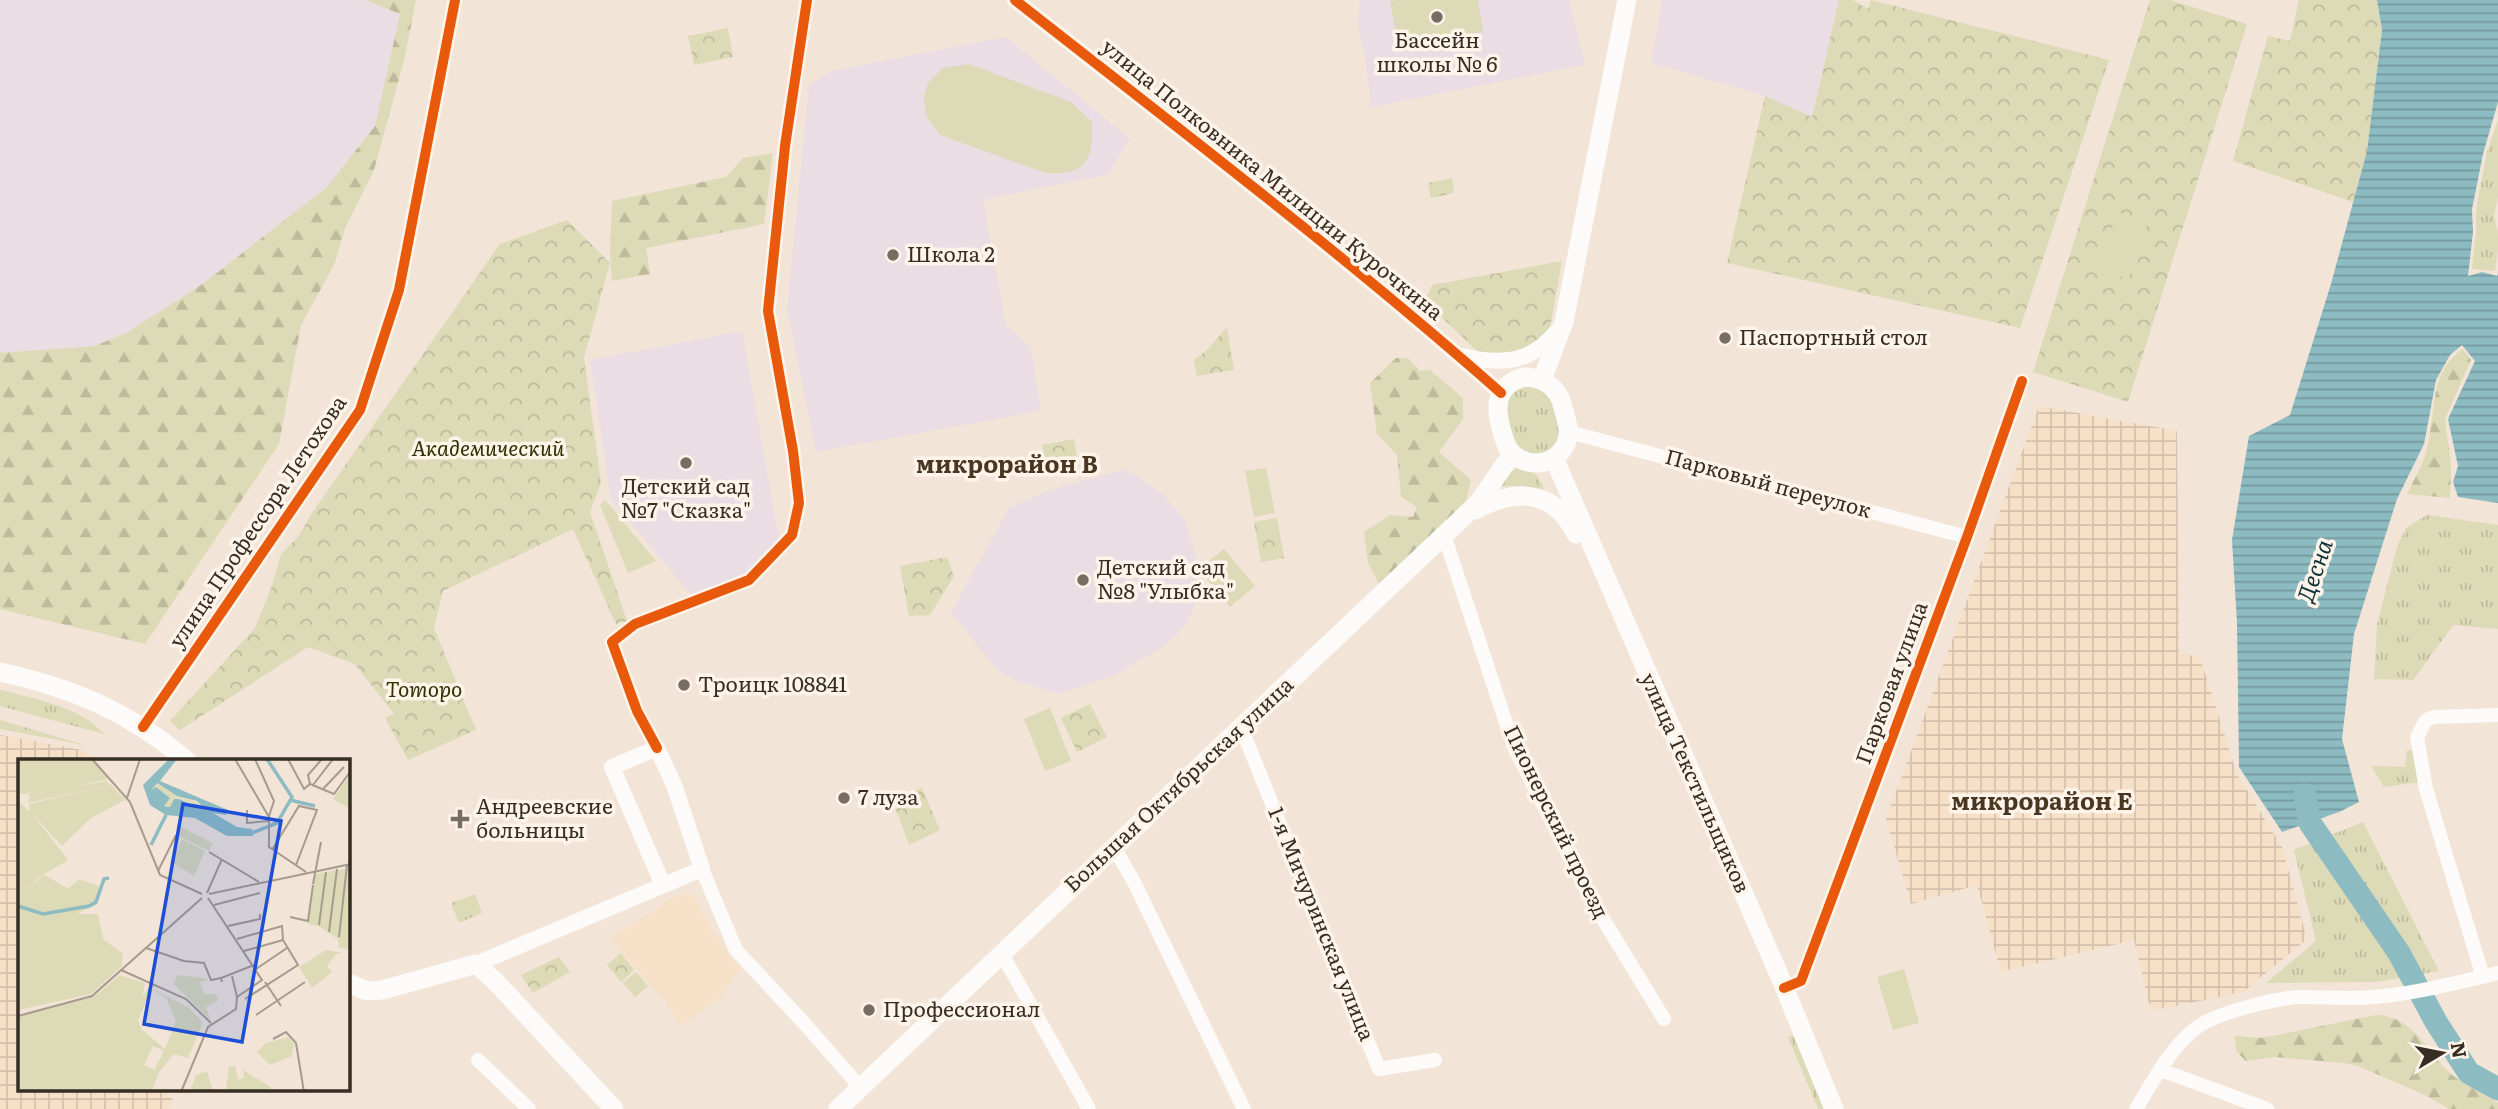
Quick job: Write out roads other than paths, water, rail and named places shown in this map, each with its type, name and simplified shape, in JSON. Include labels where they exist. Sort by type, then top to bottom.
[{"type":"main road","points":[[1542,380],[1564,322],[1627,0]]},
{"type":"main road","points":[[1530,377],[1542,380],[1559,394],[1569,432],[1565,445],[1554,458],[1538,464],[1524,461],[1512,454],[1507,447],[1496,407],[1501,393],[1514,380],[1530,377]]},
{"type":"main road","name":"Большая Октябрьская улица","points":[[838,1109],[1479,502],[1512,454]]},
{"type":"main road","name":"улица Текстильщиков","points":[[1554,458],[1834,1109]]},
{"type":"main road","points":[[1464,515],[1496,499],[1510,496],[1542,500],[1553,505],[1568,518],[1590,562],[1603,571]]},
{"type":"main road","points":[[0,672],[93,700],[155,734],[185,759]]},
{"type":"main road","points":[[351,985],[367,991],[382,990],[476,964],[614,1109]]},
{"type":"street","name":"улица Профессора Летохова","points":[[143,727],[360,410],[399,290],[455,0]]},
{"type":"street","points":[[807,0],[785,146],[768,311],[793,452],[799,503],[792,535],[749,580],[635,624],[612,642],[637,711],[674,785],[711,893],[736,950],[861,1088]]},
{"type":"street","name":"улица Полковника Милиции Курочкина","points":[[1015,0],[1230,167],[1459,355],[1501,393]]},
{"type":"street","points":[[1459,355],[1501,362],[1519,359],[1547,344],[1564,322]]},
{"type":"street","name":"Парковая улица","points":[[1784,988],[1801,981],[1967,537],[2022,381]]},
{"type":"street","name":"Парковый переулок","points":[[1569,432],[1967,537]]},
{"type":"street","name":"Пионерский проезд","points":[[1444,535],[1514,747],[1592,901],[1664,1019]]},
{"type":"street","points":[[2136,1109],[2173,1050],[2197,1027],[2230,1013],[2299,996],[2383,996],[2491,975],[2426,789],[2417,737],[2426,720],[2434,717],[2498,715]]},
{"type":"street","name":"1-я Мичуринская улица","points":[[1241,727],[1379,1069],[1435,1060]]},
{"type":"street","points":[[657,748],[612,767],[663,885]]},
{"type":"street","points":[[1115,849],[1134,882],[1244,1109]]},
{"type":"street","points":[[476,964],[702,869]]},
{"type":"street","points":[[1002,954],[1089,1109]]},
{"type":"street","points":[[478,1060],[529,1109]]},
{"type":"street","points":[[2161,1070],[2267,1109]]},
{"type":"water","points":[[2377,0],[2498,0],[2498,102],[2483,154],[2472,209],[2473,232],[2468,276],[2482,272],[2497,276],[2498,273],[2498,503],[2458,497],[2453,482],[2458,466],[2448,419],[2475,361],[2462,345],[2450,355],[2436,380],[2424,444],[2397,499],[2354,634],[2342,739],[2359,802],[2282,832],[2239,767],[2237,623],[2232,540],[2249,436],[2290,415],[2331,284],[2367,151],[2382,30]]},
{"type":"waterway","name":"Десна","points":[[2305,795],[2310,823],[2399,953],[2436,1022],[2469,1073],[2498,1089]]},
{"type":"place","name":"Бассейн школы № 6","points":[[1437,17]]},
{"type":"place","name":"Школа 2","points":[[893,255]]},
{"type":"place","name":"Паспортный стол","points":[[1725,338]]},
{"type":"place","name":"Детский сад №7 \"Сказка\"","points":[[686,463]]},
{"type":"place","name":"Детский сад №8 \"Улыбка\"","points":[[1083,580]]},
{"type":"place","name":"Троицк 108841","points":[[684,685]]},
{"type":"place","name":"7 луза","points":[[844,798]]},
{"type":"place","name":"Андреевские больницы","points":[[460,819]]},
{"type":"place","name":"Профессионал","points":[[869,1010]]},
{"type":"district","name":"микрорайон В","points":[[1007,465]]},
{"type":"district","name":"микрорайон Е","points":[[2042,802]]},
{"type":"park label","name":"Академический","points":[[488,449]]},
{"type":"park label","name":"Тоторо","points":[[424,690]]}]
